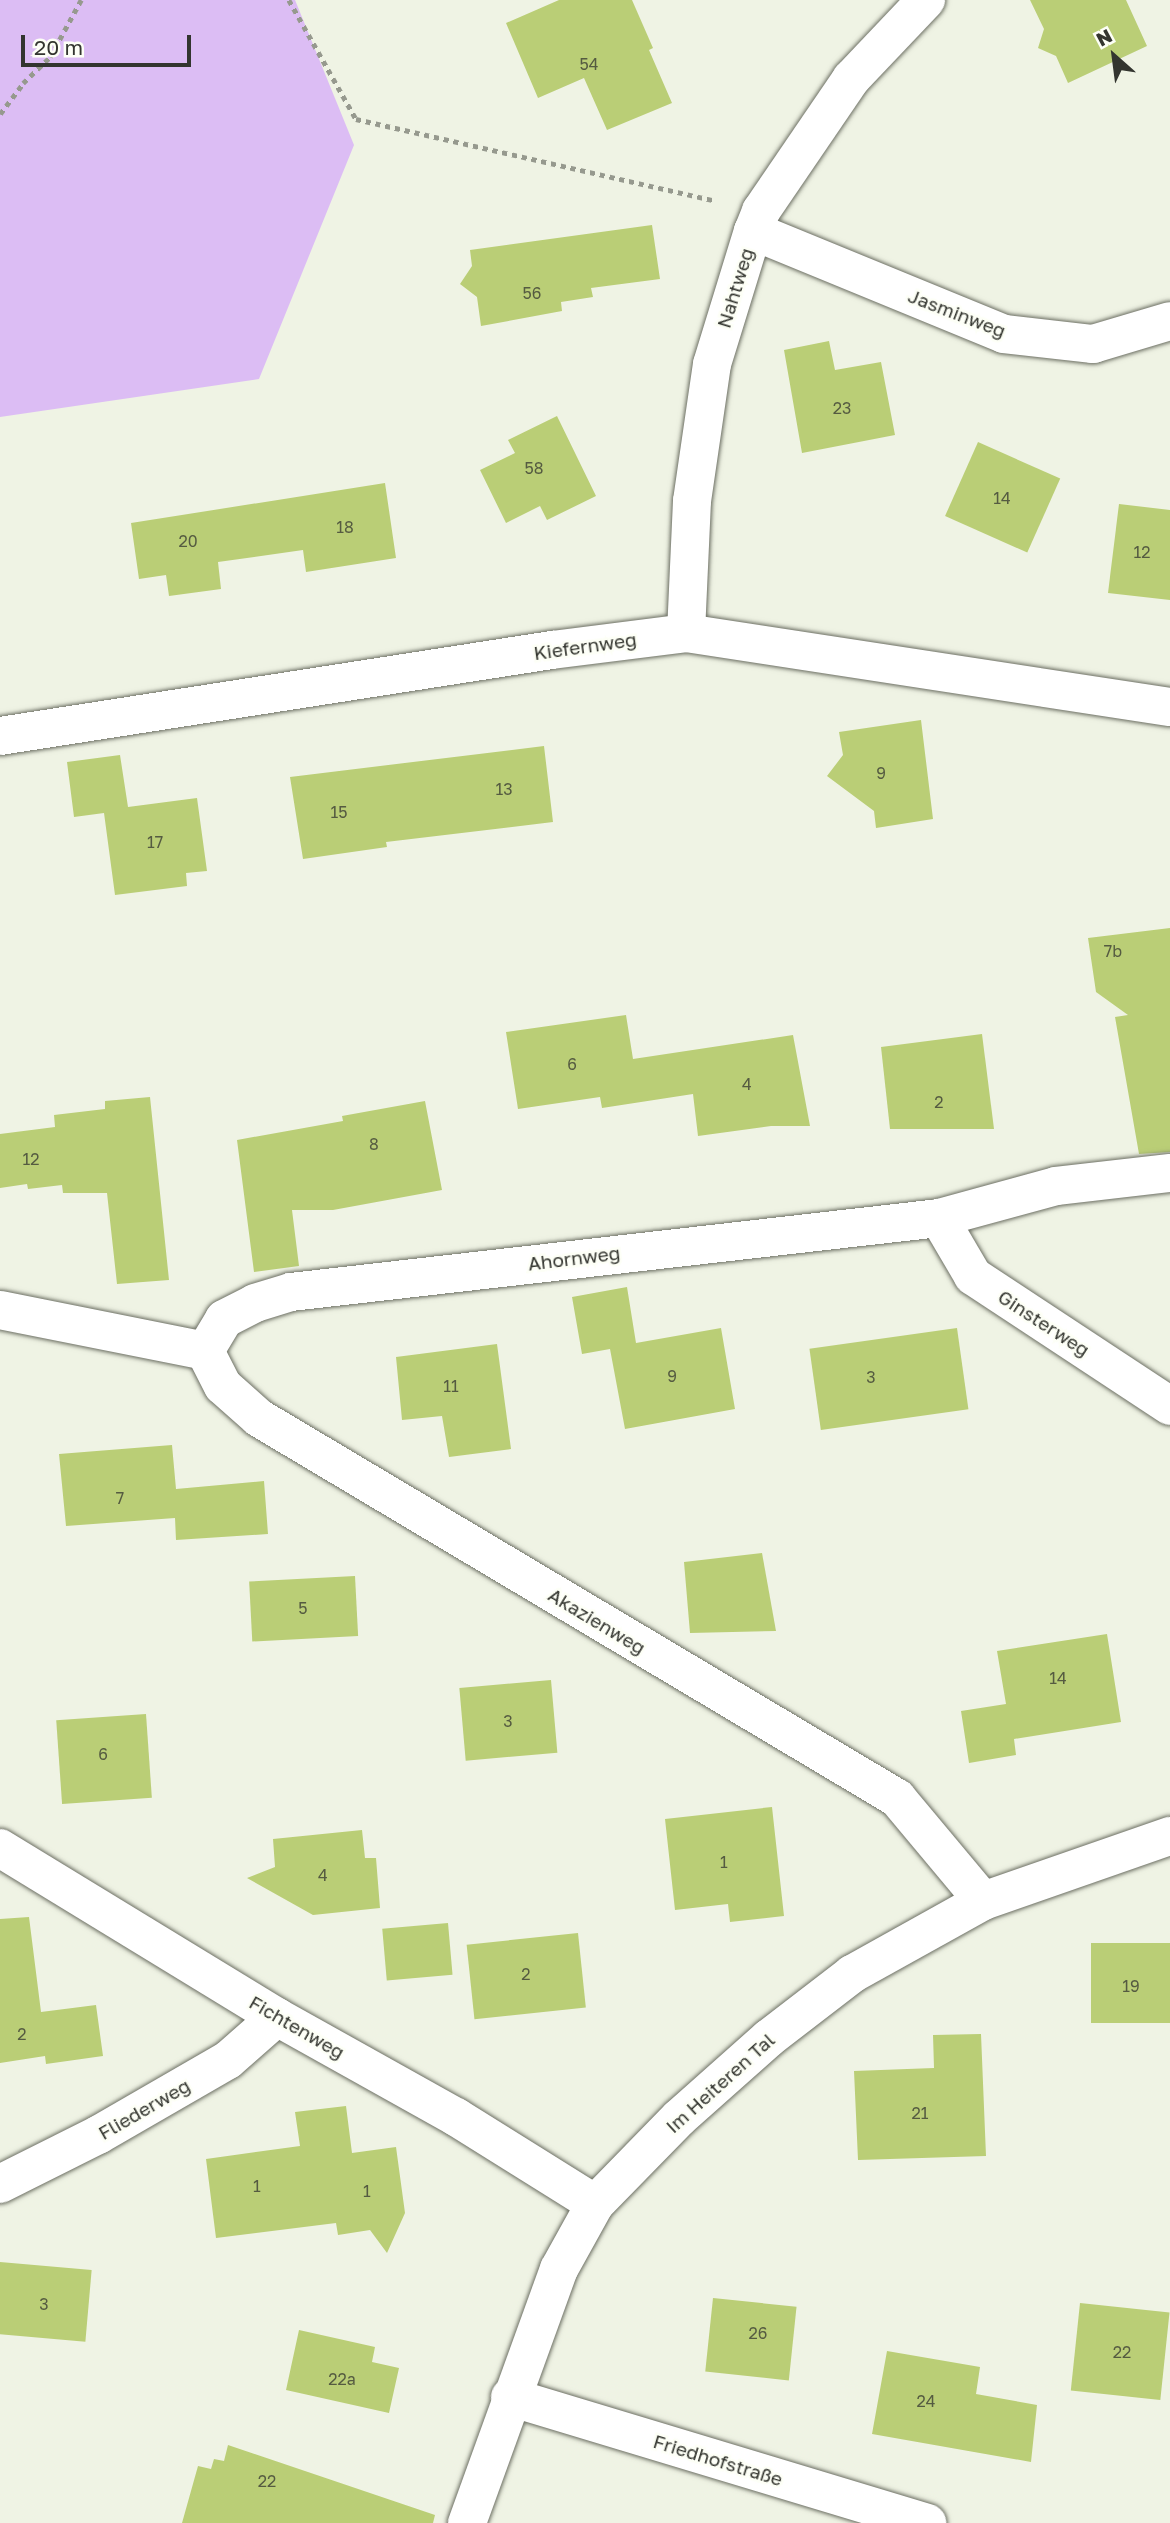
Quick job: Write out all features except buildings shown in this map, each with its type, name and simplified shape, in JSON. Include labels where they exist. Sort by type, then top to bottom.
[{"type":"street","name":"Nahtweg","points":[[686,633],[692,501],[712,365],[757,221],[851,79],[926,0]]},
{"type":"street","name":"Jasminweg","points":[[757,221],[1004,334],[1093,344],[1170,321]]},
{"type":"street","name":"Kiefernweg","points":[[0,736],[552,650],[686,633],[1170,707]]},
{"type":"street","name":"Ahornweg","points":[[205,1350],[224,1319],[255,1303],[291,1292],[939,1218],[1056,1186],[1170,1173]]},
{"type":"street","name":"Ginsterweg","points":[[939,1218],[973,1276],[1170,1406]]},
{"type":"street","points":[[0,1310],[8,1309],[205,1350]]},
{"type":"street","name":"Akazienweg","points":[[205,1350],[223,1386],[259,1418],[897,1798],[983,1900]]},
{"type":"street","name":"Im Heiteren Tal","points":[[467,2523],[510,2397],[559,2269],[595,2204],[679,2118],[769,2038],[852,1974],[983,1900],[1170,1836]]},
{"type":"street","name":"Fichtenweg","points":[[0,1848],[277,2017],[456,2117],[595,2204]]},
{"type":"street","name":"Fliederweg","points":[[0,2184],[99,2135],[228,2060],[277,2017]]},
{"type":"street","name":"Friedhofstraße","points":[[510,2397],[927,2523]]},
{"type":"path","points":[[0,114],[23,83],[50,57],[81,0]]},
{"type":"path","points":[[289,0],[356,119],[757,221]]},
{"type":"shaded area","points":[[0,0],[295,0],[354,145],[259,379],[0,417]]}]
